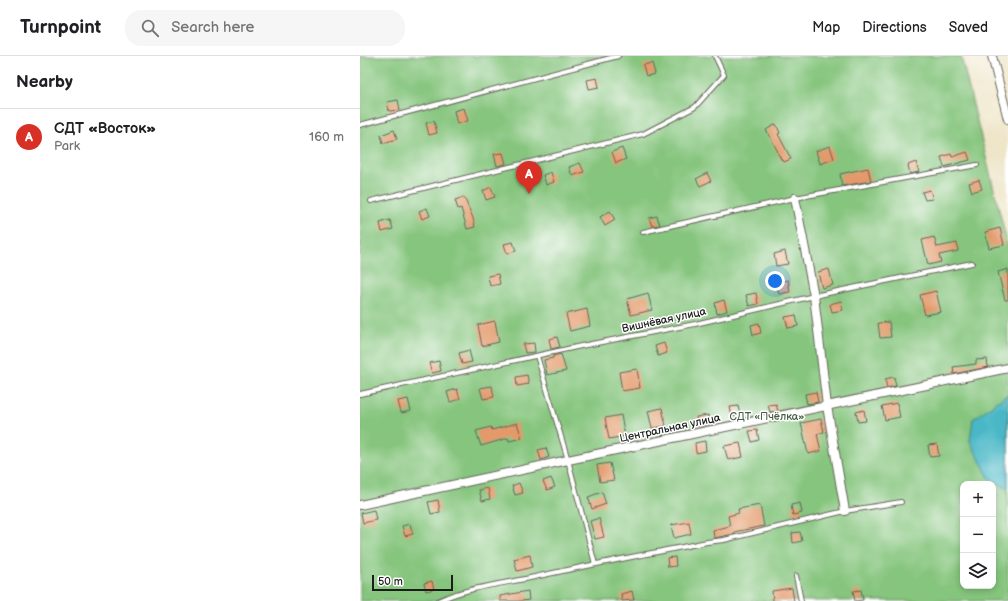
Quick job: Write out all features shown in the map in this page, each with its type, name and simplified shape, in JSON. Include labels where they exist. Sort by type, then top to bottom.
[{"type":"street","points":[[992,56],[1008,119]]},
{"type":"street","points":[[795,198],[814,296],[827,406],[845,511]]},
{"type":"street","name":"Центральная улица","points":[[360,505],[1008,368]]},
{"type":"lane","points":[[360,125],[618,56]]},
{"type":"lane","points":[[371,202],[643,134],[695,107],[724,75],[715,56]]},
{"type":"lane","points":[[643,232],[795,198],[976,165]]},
{"type":"lane","name":"Вишнёвая улица","points":[[360,394],[695,324],[814,296],[972,263]]},
{"type":"lane","points":[[536,356],[568,460],[595,564]]},
{"type":"lane","points":[[438,601],[470,591],[595,564],[724,540],[845,511],[901,502]]},
{"type":"lane","points":[[796,576],[801,601]]},
{"type":"green space","name":"СДТ «Пчёлка»","points":[[360,56],[961,56],[1008,246],[1008,601],[360,601]]},
{"type":"water","points":[[1008,394],[1008,489],[989,478],[970,441],[973,419]]},
{"type":"building","points":[[652,63],[655,74],[646,76],[643,65]]},
{"type":"building","points":[[597,78],[599,87],[589,89],[587,80]]},
{"type":"building","points":[[398,100],[400,110],[389,111],[387,102]]},
{"type":"building","points":[[464,108],[468,121],[457,124],[454,111]]},
{"type":"building","points":[[434,121],[437,133],[429,135],[426,123]]},
{"type":"building","points":[[776,124],[780,133],[778,134],[791,159],[784,162],[783,160],[782,161],[766,130]]},
{"type":"building","points":[[394,130],[397,139],[383,143],[381,135]]},
{"type":"building","points":[[830,146],[834,159],[820,164],[816,151]]},
{"type":"building","points":[[622,148],[626,159],[616,163],[612,152]]},
{"type":"building","points":[[967,152],[970,160],[944,167],[941,157],[951,154],[952,157]]},
{"type":"building","points":[[503,153],[506,164],[497,166],[494,154]]},
{"type":"building","points":[[916,162],[919,172],[910,174],[908,165]]},
{"type":"building","points":[[580,163],[584,172],[572,176],[569,167]]},
{"type":"building","points":[[868,168],[871,181],[842,186],[840,174]]},
{"type":"building","points":[[551,172],[554,182],[546,185],[543,175]]},
{"type":"building","points":[[707,173],[711,181],[700,186],[696,179]]},
{"type":"building","points":[[979,180],[982,189],[972,192],[969,183]]},
{"type":"building","points":[[491,187],[495,197],[486,200],[483,191]]},
{"type":"building","points":[[930,190],[933,199],[925,200],[922,192]]},
{"type":"building","points":[[464,197],[473,218],[475,227],[467,229],[461,208],[458,209],[455,200]]},
{"type":"building","points":[[427,208],[430,216],[422,219],[419,211]]},
{"type":"building","points":[[610,211],[615,220],[605,226],[600,217]]},
{"type":"building","points":[[657,216],[660,225],[652,226],[649,218]]},
{"type":"building","points":[[390,220],[393,229],[382,232],[380,223]]},
{"type":"building","points":[[1000,228],[1004,245],[989,248],[985,232]]},
{"type":"building","points":[[934,237],[937,247],[957,243],[958,251],[939,255],[941,262],[928,265],[922,240]]},
{"type":"building","points":[[513,242],[516,251],[507,254],[504,244]]},
{"type":"building","points":[[785,251],[788,264],[776,266],[774,254]]},
{"type":"building","points":[[829,269],[833,285],[822,288],[818,272]]},
{"type":"building","points":[[1008,269],[1008,300],[1005,300],[998,272]]},
{"type":"building","points":[[498,274],[500,284],[490,286],[488,276]]},
{"type":"building","points":[[788,280],[790,292],[779,294],[776,282]]},
{"type":"building","points":[[936,291],[941,312],[925,315],[920,295]]},
{"type":"building","points":[[648,293],[652,310],[631,315],[627,299]]},
{"type":"building","points":[[756,293],[758,304],[749,306],[746,295]]},
{"type":"building","points":[[724,300],[727,311],[717,314],[715,303]]},
{"type":"building","points":[[841,301],[843,310],[832,312],[830,304]]},
{"type":"building","points":[[587,309],[590,326],[570,331],[566,314]]},
{"type":"building","points":[[796,315],[798,326],[788,328],[785,317]]},
{"type":"building","points":[[495,321],[499,342],[482,346],[478,325]]},
{"type":"building","points":[[889,322],[891,337],[880,338],[878,323]]},
{"type":"building","points":[[759,323],[761,333],[753,335],[751,325]]},
{"type":"building","points":[[557,337],[560,347],[551,349],[549,339]]},
{"type":"building","points":[[534,343],[535,352],[525,353],[523,344]]},
{"type":"building","points":[[664,343],[667,353],[658,356],[655,346]]},
{"type":"building","points":[[469,350],[472,362],[462,364],[459,353]]},
{"type":"building","points":[[561,354],[566,371],[547,375],[544,360]]},
{"type":"building","points":[[987,359],[988,367],[954,374],[953,367],[976,364],[976,360]]},
{"type":"building","points":[[439,361],[441,371],[432,373],[429,363]]},
{"type":"building","points":[[637,369],[640,388],[622,391],[619,372]]},
{"type":"building","points":[[527,375],[529,384],[517,386],[516,377]]},
{"type":"building","points":[[894,377],[896,386],[887,388],[885,379]]},
{"type":"building","points":[[492,386],[494,397],[483,399],[480,388]]},
{"type":"building","points":[[457,389],[460,399],[450,402],[447,392]]},
{"type":"building","points":[[816,392],[818,402],[807,404],[805,394]]},
{"type":"building","points":[[408,399],[411,411],[401,413],[398,401]]},
{"type":"building","points":[[897,403],[900,417],[885,420],[882,406]]},
{"type":"building","points":[[776,404],[778,411],[770,412],[768,405]]},
{"type":"building","points":[[738,406],[740,415],[732,417],[730,407]]},
{"type":"building","points":[[662,408],[666,426],[652,428],[648,411]]},
{"type":"building","points":[[864,410],[866,421],[858,422],[856,412]]},
{"type":"building","points":[[621,415],[625,436],[609,439],[605,418]]},
{"type":"building","points":[[708,415],[709,424],[698,426],[696,417]]},
{"type":"building","points":[[821,419],[824,432],[817,434],[821,451],[808,454],[801,423]]},
{"type":"building","points":[[517,423],[522,438],[509,441],[508,438],[481,446],[476,431],[491,427],[492,430]]},
{"type":"building","points":[[757,430],[759,440],[752,442],[749,431]]},
{"type":"building","points":[[705,441],[706,451],[696,453],[695,443]]},
{"type":"building","points":[[740,443],[743,457],[728,460],[724,446]]},
{"type":"building","points":[[937,444],[939,456],[930,457],[928,445]]},
{"type":"building","points":[[546,448],[549,457],[541,460],[538,450]]},
{"type":"building","points":[[610,463],[614,480],[600,482],[597,465]]},
{"type":"building","points":[[551,478],[555,487],[547,490],[543,481]]},
{"type":"building","points":[[519,483],[523,493],[515,495],[512,486]]},
{"type":"building","points":[[488,488],[490,499],[482,501],[479,490]]},
{"type":"building","points":[[602,492],[606,504],[592,509],[588,497]]},
{"type":"building","points":[[438,500],[440,512],[431,514],[428,502]]},
{"type":"building","points":[[800,503],[802,513],[793,515],[791,505]]},
{"type":"building","points":[[760,505],[764,526],[714,538],[713,530],[730,526],[728,516],[739,513],[738,509]]},
{"type":"building","points":[[374,510],[376,520],[363,523],[361,513]]},
{"type":"building","points":[[599,518],[604,537],[595,539],[590,521]]},
{"type":"building","points":[[689,522],[691,534],[674,538],[671,525]]},
{"type":"building","points":[[410,524],[413,534],[405,536],[402,526]]},
{"type":"building","points":[[800,532],[802,541],[793,543],[792,533]]},
{"type":"building","points":[[530,555],[532,567],[517,571],[514,559]]},
{"type":"building","points":[[675,557],[676,566],[668,567],[667,558]]},
{"type":"building","points":[[432,581],[434,589],[426,591],[424,583]]},
{"type":"building","points":[[792,588],[794,601],[773,601],[772,591]]},
{"type":"building","points":[[861,590],[863,600],[855,601],[853,591]]},
{"type":"building","points":[[528,591],[529,600],[500,601],[500,596]]},
{"type":"building","points":[[632,591],[634,600],[622,601],[621,594]]},
{"type":"place","name":"СДТ «Восток»","points":[[529,194]]}]
